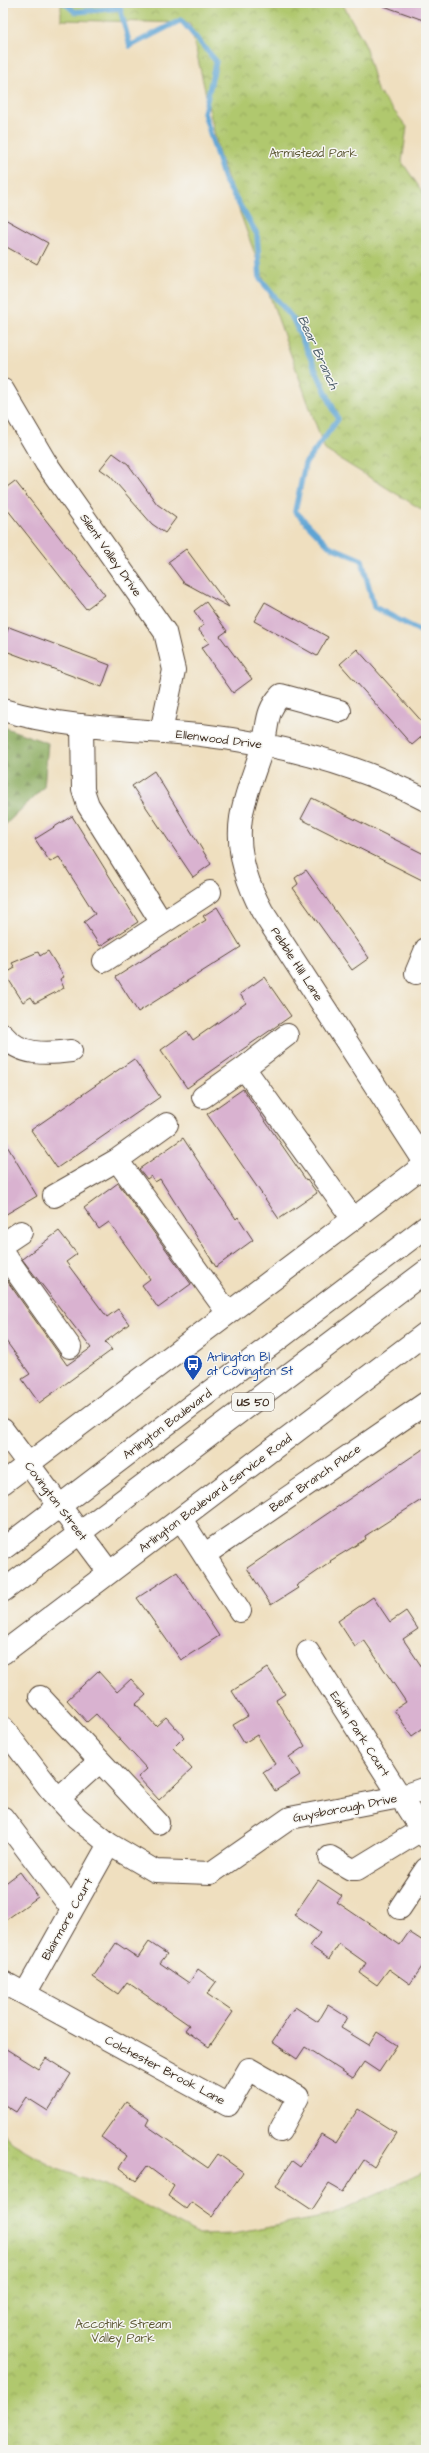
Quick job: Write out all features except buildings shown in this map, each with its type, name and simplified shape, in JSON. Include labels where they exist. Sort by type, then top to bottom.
[{"type":"street","name":"Silent Valley Drive","points":[[3,390],[46,462],[165,632],[174,670],[161,732]]},
{"type":"street","name":"Pebble Hill Lane","points":[[340,711],[281,694],[271,705],[263,743],[241,818],[242,855],[249,886],[262,911],[426,1164]]},
{"type":"street","name":"Ellenwood Drive","points":[[3,710],[26,717],[82,725],[263,743],[338,762],[370,774],[426,800]]},
{"type":"street","points":[[82,725],[83,790],[88,805],[162,923]]},
{"type":"street","points":[[104,961],[210,892]]},
{"type":"street","points":[[416,973],[426,949]]},
{"type":"street","points":[[203,1097],[244,1068],[287,1034]]},
{"type":"street","points":[[3,1035],[7,1039],[30,1052],[47,1054],[71,1051]]},
{"type":"street","points":[[244,1068],[353,1219]]},
{"type":"street","points":[[54,1196],[117,1160],[167,1124]]},
{"type":"street","points":[[117,1160],[228,1314]]},
{"type":"street","points":[[3,1483],[426,1164]]},
{"type":"street","name":"Arlington Boulevard","points":[[3,1549],[426,1227]]},
{"type":"street","points":[[3,1244],[21,1232]]},
{"type":"street","points":[[3,1253],[70,1347]]},
{"type":"street","name":"US 50","points":[[3,1591],[426,1271]]},
{"type":"street","name":"Arlington Boulevard Service Road","points":[[3,1653],[426,1333]]},
{"type":"street","name":"Bear Branch Place","points":[[204,1554],[426,1403]]},
{"type":"street","name":"Covington Street","points":[[3,1430],[109,1572]]},
{"type":"street","points":[[180,1519],[240,1611]]},
{"type":"street","name":"Eakin Park Court","points":[[308,1652],[424,1833]]},
{"type":"street","points":[[40,1697],[158,1823]]},
{"type":"street","name":"Guysborough Drive","points":[[3,1728],[59,1798],[77,1818],[109,1844],[155,1871],[211,1873],[290,1818],[400,1797],[426,1788]]},
{"type":"street","points":[[59,1798],[100,1762]]},
{"type":"street","points":[[3,1818],[72,1909]]},
{"type":"street","points":[[330,1857],[351,1869],[357,1870],[424,1833]]},
{"type":"street","name":"Blairmore Court","points":[[26,1994],[109,1844]]},
{"type":"street","points":[[400,1908],[426,1869]]},
{"type":"street","name":"Colchester Brook Lane","points":[[3,1982],[228,2105],[249,2069],[298,2097],[280,2131]]},
{"type":"green space","name":"Armistead Park","points":[[61,3],[342,3],[364,42],[377,90],[407,127],[402,162],[426,197],[426,512],[325,450],[219,154],[190,23],[61,20]]},
{"type":"green space","points":[[3,727],[48,743],[44,787],[3,827]]},
{"type":"green space","name":"Accotink Stream Valley Park","points":[[3,2133],[13,2143],[57,2169],[105,2185],[199,2235],[234,2234],[332,2215],[426,2171],[426,2450],[3,2450]]},
{"type":"waterway","name":"Bear Branch","points":[[65,3],[75,12],[120,8],[130,46],[181,20],[216,61],[204,113],[224,179],[257,234],[260,279],[293,319],[338,419],[305,464],[295,511],[329,546],[362,560],[374,607],[426,634]]},
{"type":"place","name":"Arlington Bl at Covington St","points":[[193,1381]]}]
